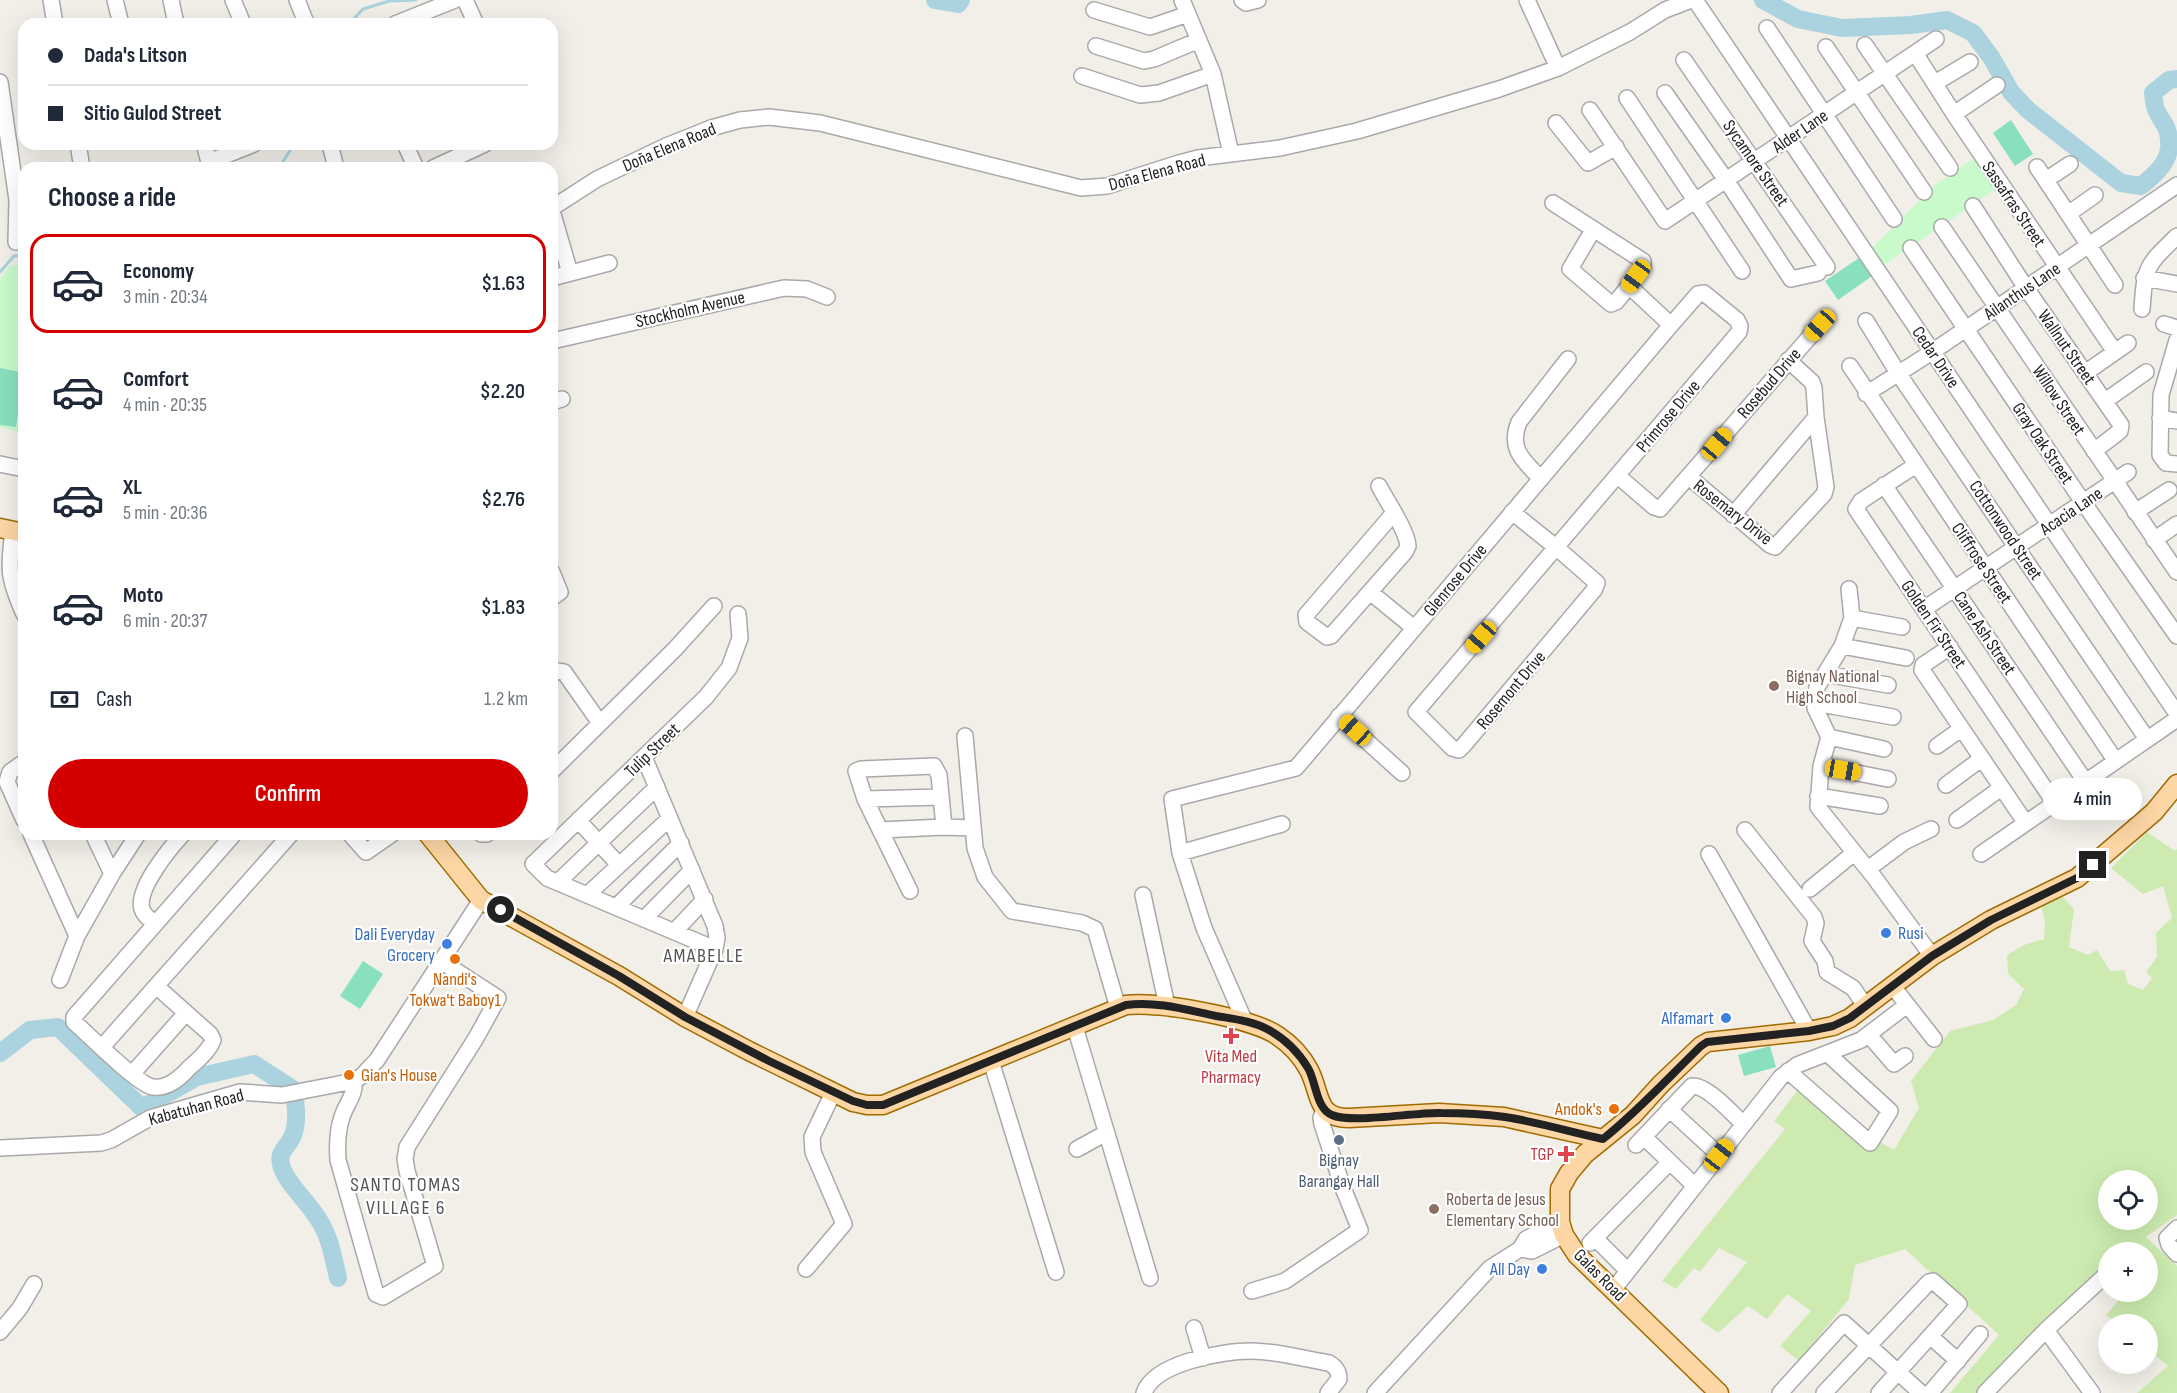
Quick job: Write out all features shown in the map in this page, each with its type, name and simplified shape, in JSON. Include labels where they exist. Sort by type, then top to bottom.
[{"type":"main road","points":[[1562,1229],[1560,1189],[1569,1173],[1585,1154],[1633,1115],[1661,1084],[1701,1046],[1707,1042],[1809,1031],[1833,1026],[1850,1018],[1932,956],[1991,920],[2077,878],[2154,812],[2177,784]]},
{"type":"main road","points":[[433,840],[481,900],[619,976],[685,1017],[789,1072],[860,1103],[883,1105],[1118,1008],[1140,1003],[1167,1006],[1245,1022],[1267,1029],[1292,1047],[1309,1070],[1324,1109],[1334,1116],[1341,1118],[1439,1113],[1504,1117],[1603,1139]]},
{"type":"main road","name":"Galas Road","points":[[1562,1229],[1582,1260],[1719,1393]]},
{"type":"street","points":[[51,0],[54,18]]},
{"type":"street","points":[[115,0],[120,18]]},
{"type":"street","points":[[171,0],[175,18]]},
{"type":"street","points":[[234,0],[241,18]]},
{"type":"street","points":[[297,0],[304,18]]},
{"type":"street","points":[[410,18],[455,0]]},
{"type":"street","points":[[465,0],[473,18]]},
{"type":"street","points":[[1242,0],[1246,3],[1258,0]]},
{"type":"street","points":[[1527,0],[1558,68]]},
{"type":"street","name":"Doña Elena Road","points":[[558,206],[576,192],[618,168],[711,128],[753,118],[784,118],[820,123],[1081,188],[1107,186],[1179,163],[1280,148],[1357,131],[1499,89],[1558,68],[1630,32],[1665,10],[1693,0]]},
{"type":"street","name":"Cedar Drive","points":[[1693,0],[1789,138],[2177,716]]},
{"type":"street","points":[[1094,10],[1150,27],[1184,4],[1214,74],[1231,154]]},
{"type":"street","points":[[1767,28],[1894,219]]},
{"type":"street","name":"Alder Lane","points":[[1616,147],[1663,221],[1667,221],[1936,39]]},
{"type":"street","points":[[1096,46],[1144,61],[1199,40]]},
{"type":"street","points":[[1866,45],[1950,168]]},
{"type":"street","points":[[1826,47],[1924,192]]},
{"type":"street","name":"Sassafras Street","points":[[1915,53],[2115,352]]},
{"type":"street","name":"Sycamore Street","points":[[1684,60],[1754,161],[1823,270],[1791,279],[1726,180]]},
{"type":"street","points":[[1935,83],[1970,62]]},
{"type":"street","points":[[1082,76],[1140,95],[1159,93],[1214,74]]},
{"type":"street","points":[[0,82],[18,214]]},
{"type":"street","points":[[1954,114],[1997,86]]},
{"type":"street","points":[[1665,93],[1726,180]]},
{"type":"street","points":[[1627,98],[1742,271]]},
{"type":"street","points":[[1556,123],[1588,163],[1616,147],[1590,110]]},
{"type":"street","points":[[209,162],[239,150]]},
{"type":"street","points":[[445,162],[472,150]]},
{"type":"street","points":[[2070,164],[2041,173],[2115,285]]},
{"type":"street","name":"Ailanthus Lane","points":[[1866,394],[2057,268],[2177,185]]},
{"type":"street","points":[[2068,214],[2095,195]]},
{"type":"street","points":[[1553,203],[1643,261],[1643,266],[1629,286],[1616,302],[1611,304],[1570,269],[1593,230]]},
{"type":"street","name":"Wallnut Street","points":[[1973,206],[2026,288],[2122,427],[2094,451]]},
{"type":"street","name":"Willow Street","points":[[1942,227],[2177,572]]},
{"type":"street","points":[[558,231],[570,273]]},
{"type":"street","points":[[2142,309],[2146,269],[2177,236]]},
{"type":"street","points":[[0,240],[18,243]]},
{"type":"street","name":"Gray Oak Street","points":[[1911,248],[2177,636]]},
{"type":"street","points":[[558,276],[609,263]]},
{"type":"street","points":[[2144,278],[2177,284]]},
{"type":"street","points":[[1629,286],[1671,325]]},
{"type":"street","name":"Stockholm Avenue","points":[[558,340],[784,288],[807,290],[827,297]]},
{"type":"street","name":"Primrose Drive","points":[[1416,712],[1739,332],[1740,326],[1737,320],[1704,293],[1698,294]]},
{"type":"street","name":"Glenrose Drive","points":[[1180,853],[1172,799],[1293,770],[1698,294]]},
{"type":"street","name":"Cottonwood Street","points":[[1866,321],[1898,373],[2147,739]]},
{"type":"street","name":"Rosebud Drive","points":[[1618,476],[1654,507],[1660,508],[1820,325]]},
{"type":"street","points":[[2177,340],[2173,372],[2161,396],[2160,418],[2160,455],[2166,463],[2177,464]]},
{"type":"street","points":[[2085,373],[2128,343]]},
{"type":"street","points":[[1541,479],[1519,455],[1515,443],[1517,428],[1519,422],[1568,359]]},
{"type":"street","name":"Rosemary Drive","points":[[1689,477],[1775,547],[1824,494],[1826,487],[1814,388],[1812,382],[1788,360]]},
{"type":"street","name":"Cliffrose Street","points":[[1850,366],[1866,394],[2115,760]]},
{"type":"street","points":[[2105,401],[2146,372]]},
{"type":"street","points":[[1733,515],[1816,417]]},
{"type":"street","points":[[2160,418],[2177,421]]},
{"type":"street","points":[[0,464],[18,468]]},
{"type":"street","name":"Golden Fir Street","points":[[1916,465],[1861,501],[1856,509],[2054,802]]},
{"type":"street","name":"Acacia Lane","points":[[1924,609],[2128,472]]},
{"type":"street","name":"Cane Ash Street","points":[[1884,485],[2085,781]]},
{"type":"street","points":[[1378,486],[1394,514],[1408,546],[1329,638],[1305,619],[1306,615],[1394,514]]},
{"type":"street","points":[[2136,512],[2169,490]]},
{"type":"street","points":[[1512,512],[1557,548]]},
{"type":"street","points":[[2154,540],[2177,524]]},
{"type":"street","points":[[12,531],[10,577],[18,598]]},
{"type":"street","name":"Rosemont Drive","points":[[1416,712],[1452,748],[1459,750],[1594,590],[1597,583],[1557,548]]},
{"type":"street","points":[[1849,589],[1852,618],[1842,646],[1817,687],[1815,708],[1828,737],[1821,766],[1818,807],[1868,869],[1932,956]]},
{"type":"street","points":[[1370,592],[1414,628]]},
{"type":"street","points":[[558,765],[675,649],[714,606]]},
{"type":"street","name":"Tulip Street","points":[[558,839],[706,697],[729,668],[740,638],[738,614]]},
{"type":"street","points":[[1852,618],[1902,627]]},
{"type":"street","points":[[1842,646],[1906,658]]},
{"type":"street","points":[[1950,647],[1923,665],[1922,670],[2025,822]]},
{"type":"street","points":[[558,671],[564,672],[600,723]]},
{"type":"street","points":[[1826,674],[1888,685]]},
{"type":"street","points":[[1815,703],[1893,717]]},
{"type":"street","points":[[1339,716],[1402,773]]},
{"type":"street","points":[[1981,854],[2177,716]]},
{"type":"street","points":[[1937,746],[1961,729]]},
{"type":"street","points":[[966,736],[975,848],[985,877],[1012,911],[1082,923],[1095,929],[1118,1008]]},
{"type":"street","points":[[1828,737],[1884,749]]},
{"type":"street","points":[[644,757],[705,899],[717,938],[715,950],[685,1017]]},
{"type":"street","points":[[1946,785],[1981,759]]},
{"type":"street","points":[[18,766],[10,772],[7,782],[18,807]]},
{"type":"street","points":[[910,891],[865,798],[856,774],[859,770],[934,766],[938,771],[944,827]]},
{"type":"street","points":[[1821,766],[1888,778]]},
{"type":"street","points":[[657,787],[558,882],[715,950]]},
{"type":"street","points":[[1957,820],[2001,788]]},
{"type":"street","points":[[1818,796],[1880,806]]},
{"type":"street","points":[[865,798],[941,797]]},
{"type":"street","points":[[587,895],[670,818]]},
{"type":"street","points":[[578,820],[619,865]]},
{"type":"street","points":[[1245,1022],[1204,928],[1180,853],[1282,824]]},
{"type":"street","points":[[880,830],[973,828]]},
{"type":"street","points":[[1868,869],[1904,842],[1931,829]]},
{"type":"street","points":[[1745,831],[1814,917],[1816,923],[1812,941],[1825,961],[1825,969],[1835,978],[1853,988],[1866,1006]]},
{"type":"street","points":[[34,840],[77,936]]},
{"type":"street","points":[[96,840],[112,874]]},
{"type":"street","points":[[60,980],[77,936],[134,840]]},
{"type":"street","points":[[156,923],[144,913],[142,902],[162,858],[178,840]]},
{"type":"street","points":[[156,986],[212,1036],[213,1040],[209,1048],[182,1076],[161,1088],[149,1086],[132,1074],[74,1022],[74,1017],[229,840]]},
{"type":"street","points":[[102,1047],[286,840]]},
{"type":"street","points":[[355,840],[366,852],[383,840]]},
{"type":"street","name":"Tulip Street","points":[[557,840],[533,862],[534,867],[547,878],[558,882]]},
{"type":"street","points":[[616,907],[681,843]]},
{"type":"street","points":[[1810,888],[1854,853]]},
{"type":"street","points":[[1709,854],[1809,1031]]},
{"type":"street","points":[[644,919],[692,870]]},
{"type":"street","points":[[1143,895],[1167,1006]]},
{"type":"street","points":[[674,932],[705,899]]},
{"type":"street","points":[[441,961],[498,998],[476,1038],[407,1147],[405,1159],[407,1171],[435,1266],[383,1297],[376,1294],[338,1160],[339,1125],[354,1093],[354,1081],[377,1060],[441,961],[481,900]]},
{"type":"street","points":[[1613,1290],[1773,1085],[1788,1071],[1797,1065],[1854,1044],[1869,1035],[1902,999],[1934,1039]]},
{"type":"street","points":[[132,1074],[186,1013]]},
{"type":"street","points":[[1074,1027],[1150,1278]]},
{"type":"street","points":[[1869,1035],[1894,1064],[1905,1056]]},
{"type":"street","points":[[1788,1071],[1870,1143],[1890,1110],[1828,1054]]},
{"type":"street","points":[[991,1061],[1056,1272]]},
{"type":"street","name":"Kabatuhan Road","points":[[0,1148],[101,1143],[111,1140],[150,1118],[240,1092],[272,1095],[354,1081]]},
{"type":"street","points":[[1695,1186],[1670,1162],[1640,1141],[1687,1090],[1697,1086],[1707,1091],[1743,1124]]},
{"type":"street","points":[[806,1269],[844,1224],[813,1152],[812,1144],[812,1137],[833,1093]]},
{"type":"street","points":[[1252,1291],[1285,1281],[1360,1230],[1343,1188],[1322,1124],[1324,1109]]},
{"type":"street","points":[[1669,1109],[1719,1155]]},
{"type":"street","points":[[1077,1149],[1106,1133]]},
{"type":"street","points":[[1628,1271],[1592,1240],[1670,1162]]},
{"type":"street","points":[[2177,1228],[2167,1238],[2169,1245],[2177,1254]]},
{"type":"street","points":[[1375,1393],[1479,1278],[1499,1261],[1520,1249],[1525,1239],[1562,1229]]},
{"type":"street","points":[[1824,1393],[1929,1282],[1933,1281],[1959,1304],[1879,1393]]},
{"type":"street","points":[[1985,1393],[2046,1330],[2098,1282]]},
{"type":"street","points":[[0,1332],[20,1308],[34,1284]]},
{"type":"street","points":[[1780,1393],[1842,1323],[1845,1323],[1869,1344],[1921,1393]]},
{"type":"street","points":[[1194,1328],[1203,1358]]},
{"type":"street","points":[[2046,1330],[2092,1393]]},
{"type":"street","points":[[1930,1393],[1980,1334]]},
{"type":"street","points":[[1930,1336],[1958,1361]]},
{"type":"street","points":[[1144,1393],[1154,1377],[1172,1368],[1228,1352],[1250,1351],[1329,1363],[1335,1366],[1339,1372],[1339,1379],[1328,1393]]},
{"type":"green space","points":[[2011,120],[2033,154],[2015,166],[1993,133]]},
{"type":"green space","points":[[1979,155],[2000,186],[1884,265],[1872,248],[1936,184]]},
{"type":"green space","points":[[1862,256],[1875,274],[1838,300],[1825,281]]},
{"type":"green space","points":[[18,264],[18,432],[0,427],[0,280],[9,266]]},
{"type":"green space","points":[[0,368],[18,372],[18,414],[16,427],[0,425]]},
{"type":"green space","points":[[2147,832],[2175,851],[2177,849],[2177,1215],[2158,1228],[2158,1170],[2098,1170],[2098,1230],[2156,1230],[2146,1237],[2151,1242],[2098,1242],[2098,1273],[1977,1393],[1950,1393],[1999,1335],[1905,1249],[1855,1265],[1849,1299],[1799,1361],[1780,1346],[1811,1311],[1787,1294],[1767,1319],[1748,1306],[1718,1333],[1700,1320],[1747,1262],[1719,1248],[1700,1272],[1694,1268],[1676,1289],[1662,1281],[1785,1129],[1774,1121],[1800,1087],[1872,1151],[1880,1142],[1894,1150],[1919,1108],[1911,1081],[1950,1031],[1993,1020],[2016,1005],[2024,989],[2008,974],[2007,955],[2024,945],[2044,939],[2045,922],[2041,906],[2063,897],[2074,909],[2069,947],[2088,955],[2097,950],[2110,971],[2124,970],[2128,984],[2143,990],[2152,978],[2146,972],[2157,957],[2156,933],[2172,918],[2163,886],[2143,894],[2111,868]]},
{"type":"green space","points":[[363,961],[383,974],[360,1009],[340,996]]},
{"type":"green space","points":[[1770,1046],[1776,1067],[1744,1076],[1738,1055]]},
{"type":"green space","points":[[2158,1248],[2177,1266],[2177,1393],[2137,1393],[2168,1366],[2158,1358],[2158,1314],[2107,1314],[2117,1302],[2158,1302]]},
{"type":"waterway","points":[[355,18],[363,9],[389,1],[416,0]]},
{"type":"waterway","points":[[935,0],[958,4],[961,0]]},
{"type":"waterway","points":[[1763,0],[1798,19],[1842,28],[1911,25],[1947,20],[1973,33],[1991,57],[2011,92],[2028,110],[2121,183],[2141,186],[2165,161],[2168,154],[2169,137],[2158,114],[2153,93],[2169,80],[2177,79]]},
{"type":"waterway","points":[[283,162],[290,150]]},
{"type":"waterway","points":[[0,272],[14,256],[18,256]]},
{"type":"waterway","points":[[0,1053],[30,1030],[58,1027],[142,1108],[197,1077],[254,1064],[293,1089],[296,1124],[291,1140],[280,1157],[282,1168],[325,1231],[338,1278]]},
{"type":"place","name":"Bignay National High School","points":[[1774,686]]},
{"type":"place","name":"Rusi","points":[[1886,933]]},
{"type":"place","name":"Dali Everyday Grocery","points":[[447,944]]},
{"type":"place","name":"Nandi's Tokwa't Baboy1","points":[[455,959]]},
{"type":"place","name":"Alfamart","points":[[1726,1018]]},
{"type":"place","name":"Vita Med Pharmacy","points":[[1231,1036]]},
{"type":"place","name":"Gian's House","points":[[349,1075]]},
{"type":"place","name":"Andok's","points":[[1614,1109]]},
{"type":"place","name":"Bignay Barangay Hall","points":[[1339,1140]]},
{"type":"place","name":"TGP","points":[[1566,1154]]},
{"type":"place","name":"Roberta de Jesus Elementary School","points":[[1434,1209]]},
{"type":"place","name":"All Day","points":[[1542,1269]]},
{"type":"district","name":"AMABELLE","points":[[704,955]]},
{"type":"district","name":"SANTO TOMAS VILLAGE 6","points":[[406,1196]]},
{"type":"route","points":[[501,910],[748,1051],[833,1093],[867,1105],[883,1105],[1126,1005],[1140,1003],[1229,1018],[1267,1029],[1292,1047],[1302,1059],[1309,1070],[1322,1106],[1327,1113],[1334,1116],[1349,1118],[1439,1113],[1504,1117],[1603,1139],[1633,1115],[1661,1084],[1707,1042],[1809,1031],[1833,1026],[1850,1018],[1932,956],[1991,920],[2077,878],[2093,865]]}]
